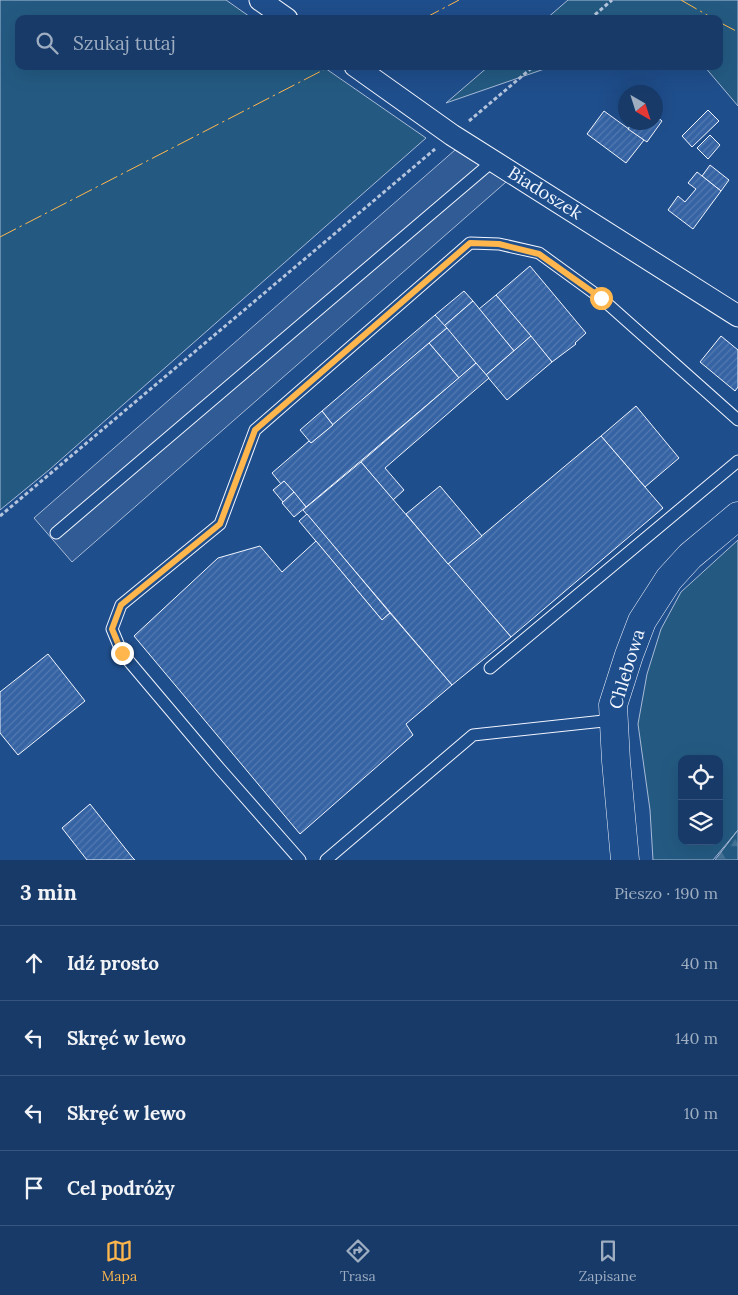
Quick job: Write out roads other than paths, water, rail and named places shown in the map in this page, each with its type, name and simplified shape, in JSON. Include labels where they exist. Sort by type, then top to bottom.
[{"type":"street","points":[[260,0],[281,15]]},
{"type":"street","name":"Biadoszek","points":[[361,70],[452,135],[738,316]]},
{"type":"street","name":"Chlebowa","points":[[625,860],[613,705],[642,621],[670,579],[690,556],[738,516]]},
{"type":"lane","points":[[56,532],[493,161]]},
{"type":"lane","points":[[300,860],[122,653],[112,629],[121,605],[220,524],[255,430],[470,243],[499,244],[539,254],[601,298],[738,420]]},
{"type":"lane","points":[[490,668],[738,461]]},
{"type":"lane","points":[[326,860],[473,735],[613,720]]}]
